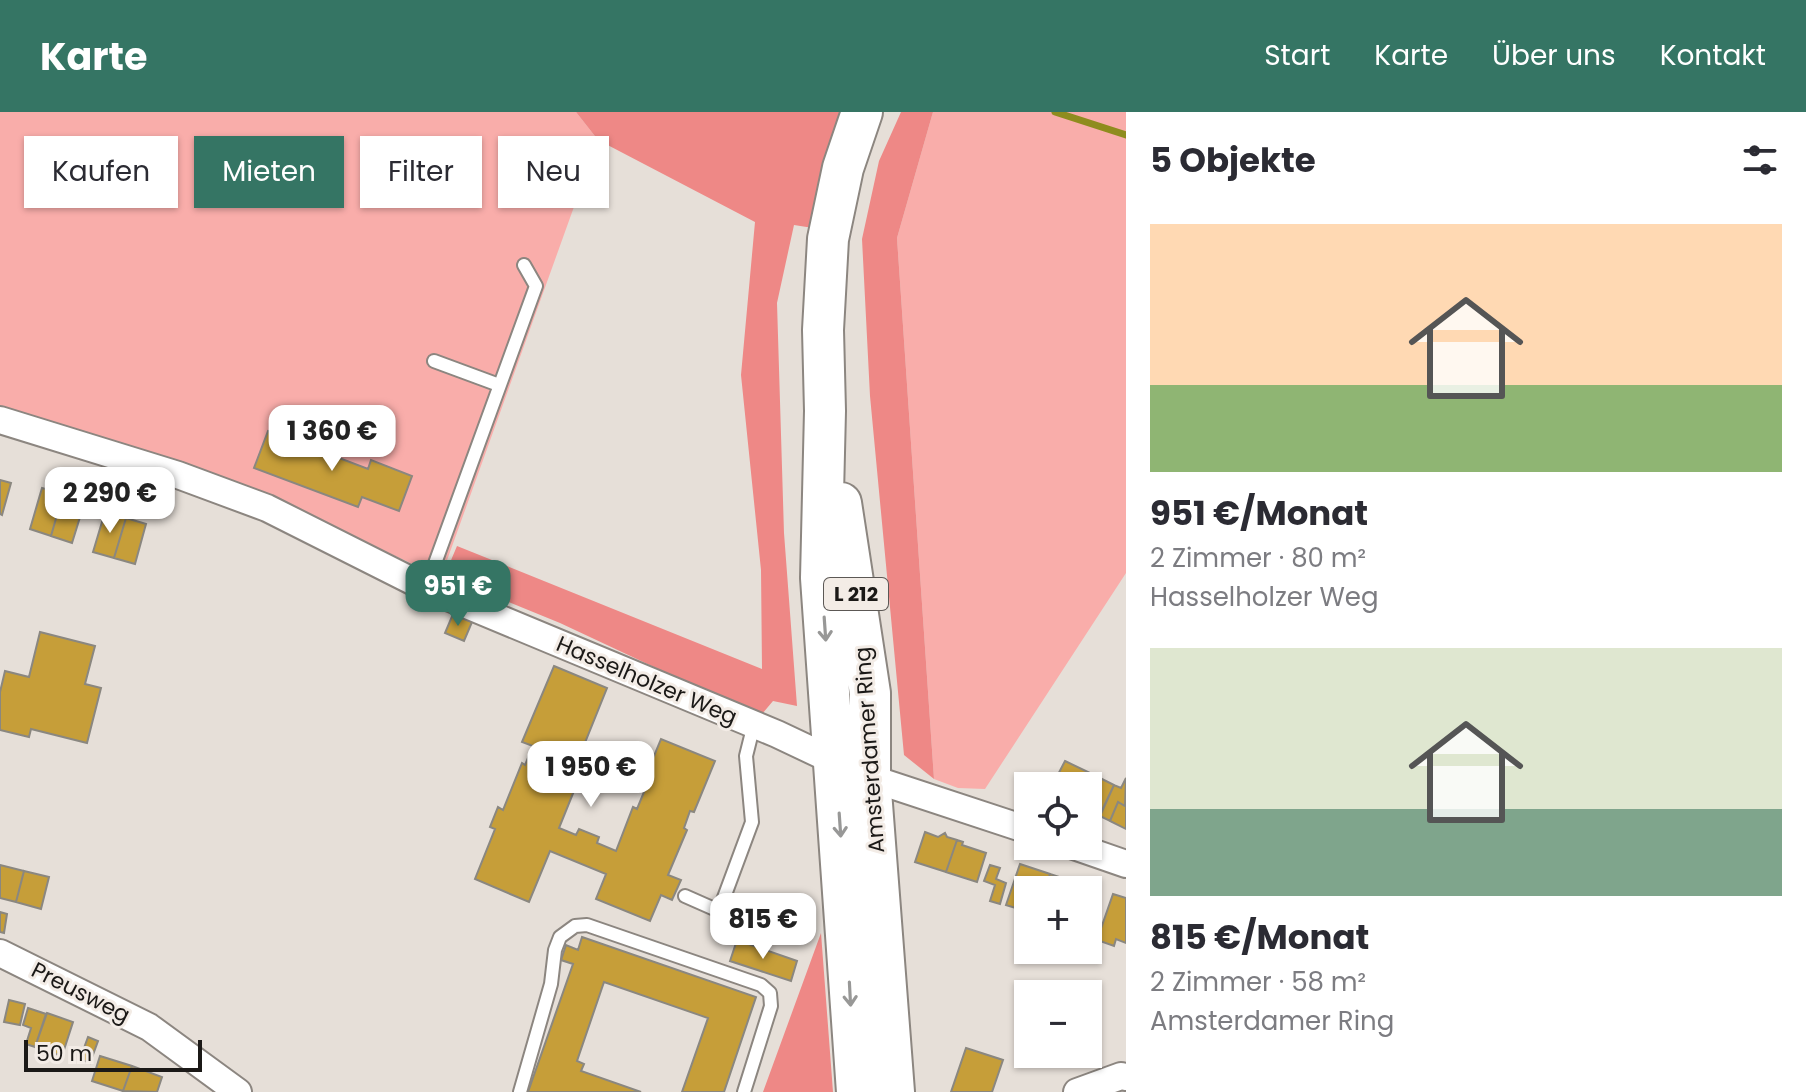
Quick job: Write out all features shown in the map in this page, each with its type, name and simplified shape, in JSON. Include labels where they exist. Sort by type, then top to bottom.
[{"type":"main road","name":"Amsterdamer Ring","points":[[862,112],[843,168],[828,239],[823,330],[825,411],[821,578],[853,770],[894,1092]]},
{"type":"main road","name":"Amsterdamer Ring","points":[[853,770],[857,1092]]},
{"type":"street","name":"Hasselholzer Weg","points":[[0,420],[178,475],[267,508],[426,588],[754,724],[853,770],[1014,825]]},
{"type":"street","points":[[1102,856],[1126,864]]},
{"type":"street","name":"Preusweg","points":[[0,953],[149,1027],[238,1092]]},
{"type":"street","points":[[1077,1092],[1121,1076],[1126,1077]]},
{"type":"lane","points":[[426,588],[536,286],[524,265]]},
{"type":"lane","points":[[434,361],[499,385]]},
{"type":"lane","points":[[685,896],[719,911],[752,822],[746,756],[754,724]]},
{"type":"lane","points":[[520,1092],[551,984],[555,950],[560,937],[575,926],[587,925],[761,985],[770,993],[771,1006],[744,1092]]},
{"type":"shaded area","points":[[0,112],[576,112],[595,136],[498,136],[498,208],[574,208],[441,577],[214,473],[0,411]]},
{"type":"shaded area","points":[[576,112],[843,112],[813,228],[794,225],[777,303],[784,533],[797,706],[773,701],[762,714],[750,712],[560,623],[448,577],[457,546],[762,669],[761,570],[741,375],[755,222],[609,146],[609,136],[595,136]]},
{"type":"shaded area","points":[[901,112],[933,112],[897,238],[934,779],[904,755],[870,396],[862,239],[879,161]]},
{"type":"shaded area","points":[[933,112],[1126,112],[1126,573],[985,789],[958,788],[934,779],[897,238]]},
{"type":"shaded area","points":[[821,933],[833,1092],[763,1092]]},
{"type":"building","points":[[268,431],[368,469],[371,460],[412,476],[399,511],[362,497],[358,507],[254,468]]},
{"type":"building","points":[[0,480],[11,483],[2,515],[0,514]]},
{"type":"building","points":[[42,488],[63,494],[51,536],[30,529]]},
{"type":"building","points":[[63,494],[85,501],[72,543],[51,536]]},
{"type":"building","points":[[105,512],[126,518],[114,558],[93,552]]},
{"type":"building","points":[[126,518],[146,524],[135,564],[114,558]]},
{"type":"building","points":[[453,614],[472,622],[464,641],[445,633]]},
{"type":"building","points":[[40,632],[95,646],[85,684],[101,688],[87,743],[31,729],[29,737],[0,730],[0,692],[5,671],[29,677]]},
{"type":"building","points":[[554,666],[607,688],[576,765],[572,763],[565,781],[576,786],[559,828],[576,835],[579,829],[599,837],[597,843],[616,851],[633,807],[637,809],[644,792],[640,790],[661,739],[715,761],[694,812],[690,811],[684,828],[687,830],[668,875],[681,880],[672,900],[661,895],[650,921],[596,899],[606,874],[550,851],[529,902],[475,879],[495,829],[490,827],[498,807],[503,810],[522,763],[525,765],[533,746],[522,742]]},
{"type":"building","points":[[1065,761],[1088,772],[1059,772]]},
{"type":"building","points":[[1126,778],[1125,806],[1118,802],[1110,821],[1102,817],[1102,812],[1114,785],[1121,788]]},
{"type":"building","points":[[1102,779],[1114,785],[1102,810]]},
{"type":"building","points":[[1118,802],[1125,806],[1126,803],[1126,829],[1110,821]]},
{"type":"building","points":[[925,832],[938,837],[945,833],[947,837],[957,840],[946,872],[915,862]]},
{"type":"building","points":[[957,840],[963,842],[962,845],[986,853],[977,882],[946,872]]},
{"type":"building","points":[[1020,864],[1050,874],[1049,876],[1016,876]]},
{"type":"building","points":[[0,865],[24,871],[16,902],[0,898]]},
{"type":"building","points":[[990,865],[1000,868],[996,879],[1006,883],[1000,904],[990,901],[995,885],[984,881]]},
{"type":"building","points":[[24,871],[49,877],[41,909],[16,902]]},
{"type":"building","points":[[1014,882],[1014,908],[1006,905]]},
{"type":"building","points":[[1113,894],[1126,898],[1126,943],[1116,939],[1114,946],[1102,942],[1102,926]]},
{"type":"building","points":[[0,912],[7,914],[4,933],[0,932]]},
{"type":"building","points":[[582,937],[756,997],[724,1092],[682,1092],[708,1018],[604,982],[577,1061],[584,1064],[581,1071],[641,1092],[528,1092],[573,964],[561,960],[566,945],[578,950]]},
{"type":"building","points":[[737,940],[797,961],[791,981],[730,961]]},
{"type":"building","points":[[9,1000],[25,1004],[20,1025],[4,1022]]},
{"type":"building","points":[[28,1008],[46,1014],[35,1047],[26,1044],[31,1028],[23,1025]]},
{"type":"building","points":[[47,1013],[73,1022],[62,1056],[35,1047]]},
{"type":"building","points":[[88,1037],[98,1041],[90,1063],[80,1059]]},
{"type":"building","points":[[966,1048],[1003,1060],[992,1092],[951,1092]]},
{"type":"building","points":[[100,1056],[132,1066],[123,1091],[92,1081]]},
{"type":"building","points":[[132,1066],[162,1077],[157,1092],[123,1091]]},
{"type":"waterway","points":[[1055,112],[1126,135]]}]
